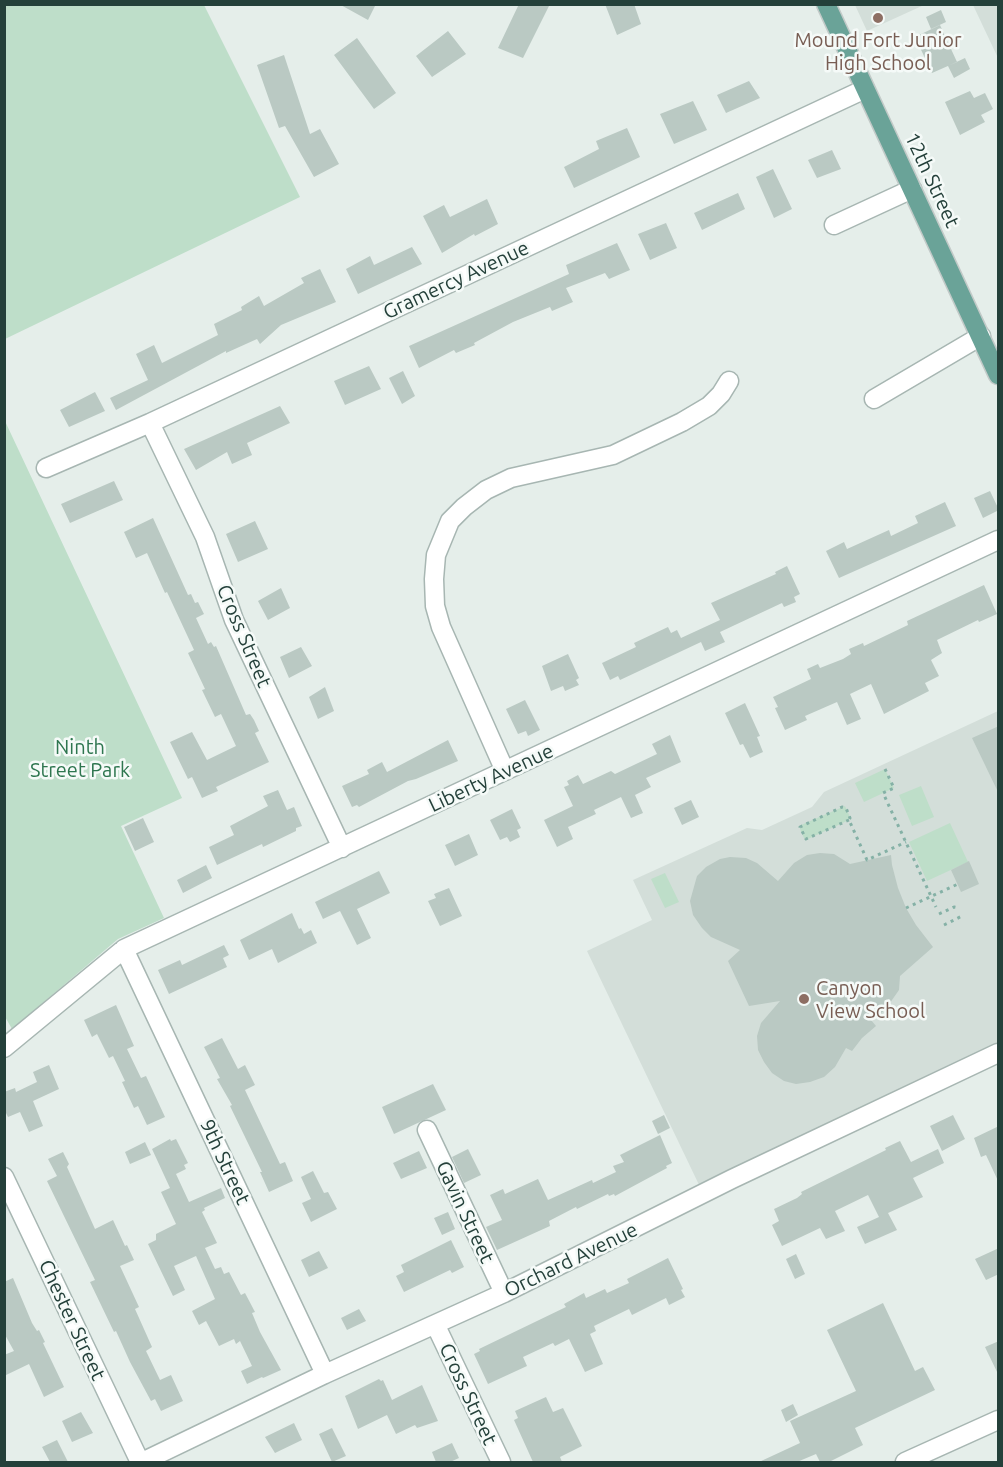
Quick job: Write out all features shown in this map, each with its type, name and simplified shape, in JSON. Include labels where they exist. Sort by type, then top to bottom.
[{"type":"main road","name":"12th Street","points":[[826,4],[999,375]]},
{"type":"street","name":"Gramercy Avenue","points":[[46,468],[150,423],[865,89]]},
{"type":"street","points":[[834,225],[912,189]]},
{"type":"street","points":[[874,399],[981,336]]},
{"type":"street","points":[[505,771],[441,627],[435,606],[436,555],[450,521],[486,490],[511,478],[613,455],[682,422],[709,406],[721,394],[729,381]]},
{"type":"street","name":"Cross Street","points":[[150,423],[205,537],[234,620],[342,848]]},
{"type":"street","name":"Liberty Avenue","points":[[4,1048],[124,949],[999,540]]},
{"type":"street","name":"9th Street","points":[[124,949],[325,1374]]},
{"type":"street","name":"Orchard Avenue","points":[[141,1462],[325,1374],[436,1326],[732,1179],[999,1053]]},
{"type":"street","name":"Gavin Street","points":[[427,1130],[504,1293]]},
{"type":"street","name":"Chester Street","points":[[4,1177],[141,1462]]},
{"type":"street","name":"Cross Street","points":[[436,1326],[501,1462]]},
{"type":"street","points":[[905,1462],[999,1420]]},
{"type":"path","points":[[885,769],[894,788],[883,793],[936,907]]},
{"type":"path","points":[[849,820],[806,839],[800,827],[842,807],[846,808],[867,861],[906,842]]},
{"type":"path","points":[[906,908],[958,884]]},
{"type":"path","points":[[939,914],[954,907],[959,908]]},
{"type":"path","points":[[944,925],[962,916]]},
{"type":"shaded area","name":"Mound Fort Junior High School","points":[[855,5],[924,5],[867,31]]},
{"type":"shaded area","name":"Mound Fort Junior High School","points":[[973,5],[998,5],[998,58]]},
{"type":"shaded area","name":"Canyon View School","points":[[998,711],[998,1047],[701,1189],[587,951],[652,920],[633,880],[747,828],[762,830],[812,807],[824,792]]},
{"type":"green space","points":[[5,4],[204,5],[300,197],[5,339]]},
{"type":"green space","name":"Ninth Street Park","points":[[4,419],[182,798],[121,826],[164,918],[118,939],[12,1029],[4,1015]]},
{"type":"green space","points":[[885,769],[894,788],[864,802],[855,783]]},
{"type":"green space","points":[[921,786],[934,817],[912,826],[899,795]]},
{"type":"green space","points":[[845,806],[849,820],[808,839],[804,838],[800,829],[801,825]]},
{"type":"green space","points":[[950,823],[968,862],[927,881],[909,842]]},
{"type":"green space","points":[[665,873],[679,902],[665,908],[651,879]]},
{"type":"building","points":[[339,4],[376,4],[368,20]]},
{"type":"building","points":[[519,4],[550,4],[523,58],[498,48]]},
{"type":"building","points":[[605,4],[634,4],[641,24],[617,35]]},
{"type":"building","points":[[941,10],[946,22],[931,29],[926,17]]},
{"type":"building","points":[[940,25],[957,62],[932,73],[915,37]]},
{"type":"building","points":[[448,31],[466,54],[432,77],[416,56]]},
{"type":"building","points":[[357,38],[396,93],[374,109],[334,55]]},
{"type":"building","points":[[284,55],[310,134],[320,129],[339,164],[314,177],[285,126],[279,128],[257,65]]},
{"type":"building","points":[[965,58],[970,69],[954,78],[948,66]]},
{"type":"building","points":[[749,81],[760,98],[726,113],[717,95]]},
{"type":"building","points":[[970,91],[974,98],[985,93],[993,109],[981,115],[985,122],[960,135],[945,102]]},
{"type":"building","points":[[693,101],[707,130],[674,144],[660,114]]},
{"type":"building","points":[[627,128],[640,157],[574,188],[564,167],[599,149],[596,141]]},
{"type":"building","points":[[832,150],[841,169],[817,178],[808,160]]},
{"type":"building","points":[[773,169],[792,209],[774,218],[756,177]]},
{"type":"building","points":[[738,193],[745,209],[702,230],[694,213]]},
{"type":"building","points":[[487,199],[498,224],[475,236],[474,234],[442,253],[423,216],[444,205],[450,217]]},
{"type":"building","points":[[666,223],[677,248],[650,260],[638,234]]},
{"type":"building","points":[[617,243],[630,270],[609,279],[605,273],[566,288],[573,302],[552,311],[550,307],[513,322],[474,343],[475,345],[456,353],[454,350],[419,368],[409,346],[569,274],[566,265]]},
{"type":"building","points":[[412,247],[422,264],[358,294],[346,269],[370,256],[374,265]]},
{"type":"building","points":[[320,269],[336,302],[281,325],[260,344],[257,339],[226,353],[226,351],[116,410],[110,398],[148,380],[136,354],[154,345],[162,363],[218,335],[214,324],[242,310],[241,307],[259,296],[264,306],[304,283],[301,278]]},
{"type":"building","points":[[369,366],[381,389],[345,405],[334,381]]},
{"type":"building","points":[[403,371],[415,396],[402,404],[389,378]]},
{"type":"building","points":[[95,392],[105,411],[69,427],[60,410]]},
{"type":"building","points":[[280,406],[290,423],[247,443],[252,455],[232,464],[227,452],[196,470],[184,449]]},
{"type":"building","points":[[114,481],[123,500],[70,523],[61,504]]},
{"type":"building","points":[[990,491],[999,510],[983,518],[974,498]]},
{"type":"building","points":[[945,502],[956,526],[839,578],[826,551],[844,542],[847,549],[889,530],[891,536],[918,523],[915,516]]},
{"type":"building","points":[[153,518],[188,595],[191,594],[195,603],[198,602],[204,614],[196,618],[208,644],[211,642],[214,647],[216,646],[246,715],[250,714],[254,720],[259,731],[255,733],[269,762],[216,787],[218,791],[202,798],[192,777],[188,779],[170,742],[192,732],[207,760],[236,746],[221,714],[215,717],[202,690],[205,689],[188,653],[194,650],[147,553],[136,558],[124,532]]},
{"type":"building","points":[[255,521],[268,549],[238,562],[226,534]]},
{"type":"building","points":[[787,566],[800,594],[794,597],[796,602],[784,607],[782,603],[720,632],[725,642],[705,651],[701,642],[620,680],[618,676],[610,680],[602,663],[636,647],[634,643],[668,627],[671,633],[677,630],[681,638],[720,620],[711,603],[776,574],[775,572]]},
{"type":"building","points":[[984,585],[997,614],[979,622],[978,620],[937,640],[942,653],[931,660],[939,676],[925,683],[929,691],[884,714],[871,684],[850,694],[861,719],[847,725],[837,702],[805,716],[807,720],[785,730],[775,708],[778,707],[773,697],[811,679],[807,669],[818,664],[820,668],[843,659],[851,654],[849,649],[863,643],[864,646],[908,625],[907,621]]},
{"type":"building","points":[[281,588],[290,608],[268,620],[258,601]]},
{"type":"building","points":[[301,647],[312,666],[289,678],[280,657]]},
{"type":"building","points":[[568,654],[579,678],[576,680],[579,685],[565,691],[563,686],[551,691],[542,666]]},
{"type":"building","points":[[325,687],[334,711],[318,719],[309,697]]},
{"type":"building","points":[[525,700],[540,730],[528,736],[526,731],[518,734],[506,709]]},
{"type":"building","points":[[745,703],[760,736],[757,737],[763,752],[750,758],[743,744],[740,745],[725,713]]},
{"type":"building","points":[[999,726],[999,794],[972,738]]},
{"type":"building","points":[[670,735],[681,762],[646,778],[651,787],[635,795],[643,813],[631,818],[621,797],[594,810],[596,814],[568,827],[573,839],[557,847],[544,820],[573,806],[564,787],[569,785],[567,781],[578,775],[583,784],[611,771],[615,774],[657,754],[652,744]]},
{"type":"building","points":[[448,740],[458,761],[408,781],[359,807],[357,805],[352,807],[342,786],[369,774],[367,770],[382,762],[387,772]]},
{"type":"building","points":[[278,790],[287,810],[294,807],[302,826],[263,847],[262,844],[217,865],[209,847],[234,835],[230,826],[268,806],[263,796]]},
{"type":"building","points":[[691,800],[699,817],[682,825],[674,808]]},
{"type":"building","points":[[512,809],[521,828],[517,830],[520,837],[510,842],[507,837],[500,840],[490,820]]},
{"type":"building","points":[[143,818],[154,842],[135,851],[124,827]]},
{"type":"building","points":[[469,834],[478,855],[455,866],[445,845]]},
{"type":"building","name":"Canyon View School","points":[[834,854],[850,864],[891,855],[898,888],[906,908],[933,947],[900,976],[899,990],[885,1010],[871,1020],[876,1026],[852,1051],[846,1048],[835,1067],[824,1077],[796,1084],[784,1081],[772,1073],[758,1050],[757,1036],[761,1023],[780,1001],[749,1006],[728,961],[740,950],[711,937],[693,915],[690,901],[697,876],[706,867],[720,859],[746,858],[757,863],[778,881],[794,863],[807,855]]},
{"type":"building","points":[[969,861],[979,884],[961,892],[951,870]]},
{"type":"building","points":[[206,865],[212,878],[183,893],[177,880]]},
{"type":"building","points":[[379,871],[390,893],[357,909],[371,938],[357,945],[340,911],[323,919],[315,902]]},
{"type":"building","points":[[449,888],[462,916],[440,926],[428,901],[436,898],[434,894]]},
{"type":"building","points":[[292,913],[299,929],[301,928],[304,934],[311,930],[317,943],[278,963],[272,949],[249,960],[240,940]]},
{"type":"building","points":[[224,945],[229,955],[223,958],[227,967],[169,994],[158,970],[180,960],[182,965]]},
{"type":"building","points":[[116,1005],[134,1046],[127,1049],[141,1078],[146,1076],[165,1117],[147,1125],[138,1106],[134,1108],[113,1056],[109,1058],[97,1034],[92,1037],[84,1020]]},
{"type":"building","points":[[222,1038],[238,1069],[245,1065],[255,1085],[245,1090],[280,1164],[285,1162],[293,1181],[269,1192],[260,1172],[262,1172],[230,1106],[232,1105],[217,1079],[220,1078],[204,1047]]},
{"type":"building","points":[[49,1065],[59,1089],[33,1101],[43,1126],[29,1132],[20,1112],[8,1117],[4,1109],[4,1092],[15,1088],[16,1092],[37,1082],[33,1072]]},
{"type":"building","points":[[433,1084],[446,1110],[394,1134],[382,1107]]},
{"type":"building","points":[[664,1115],[670,1128],[658,1134],[652,1121]]},
{"type":"building","points":[[953,1115],[965,1139],[942,1151],[930,1126]]},
{"type":"building","points":[[999,1126],[999,1183],[986,1155],[981,1157],[974,1138]]},
{"type":"building","points":[[660,1135],[672,1163],[666,1166],[667,1168],[615,1196],[608,1194],[577,1209],[576,1207],[549,1221],[550,1226],[497,1250],[486,1227],[502,1220],[490,1195],[503,1189],[505,1194],[538,1179],[548,1200],[616,1172],[613,1166],[624,1162],[620,1155]]},
{"type":"building","points":[[170,1139],[171,1141],[176,1139],[188,1163],[184,1165],[186,1169],[176,1174],[189,1202],[221,1188],[225,1198],[204,1208],[202,1212],[217,1243],[205,1248],[215,1269],[221,1267],[224,1274],[229,1272],[241,1295],[245,1293],[255,1312],[252,1313],[260,1332],[281,1370],[247,1384],[241,1371],[252,1366],[240,1341],[236,1344],[234,1339],[219,1346],[206,1321],[199,1325],[192,1311],[215,1299],[196,1256],[174,1266],[185,1290],[173,1296],[148,1244],[156,1240],[156,1234],[176,1224],[161,1192],[170,1188],[152,1149]]},
{"type":"building","points":[[900,1141],[911,1162],[938,1149],[944,1163],[913,1178],[923,1197],[888,1213],[897,1230],[865,1244],[857,1227],[879,1217],[868,1195],[835,1211],[845,1231],[826,1239],[820,1228],[782,1246],[772,1225],[779,1221],[774,1209],[797,1198],[802,1194],[801,1192]]},
{"type":"building","points":[[145,1142],[151,1155],[130,1164],[125,1152]]},
{"type":"building","points":[[468,1149],[481,1175],[464,1183],[452,1157]]},
{"type":"building","points":[[419,1151],[427,1168],[401,1179],[393,1163]]},
{"type":"building","points":[[63,1152],[69,1164],[67,1167],[95,1229],[113,1220],[134,1260],[120,1266],[139,1307],[135,1309],[152,1347],[146,1351],[160,1380],[171,1375],[183,1401],[161,1411],[155,1399],[151,1401],[116,1331],[114,1332],[90,1282],[95,1280],[47,1181],[57,1176],[48,1159]]},
{"type":"building","points":[[313,1171],[324,1193],[328,1192],[337,1209],[311,1222],[302,1203],[311,1199],[301,1177]]},
{"type":"building","points":[[448,1212],[455,1229],[442,1235],[434,1218]]},
{"type":"building","points":[[451,1240],[464,1267],[452,1273],[450,1270],[404,1292],[396,1276],[404,1272],[401,1265]]},
{"type":"building","points":[[999,1248],[999,1274],[986,1280],[975,1259]]},
{"type":"building","points":[[319,1251],[328,1268],[309,1277],[301,1260]]},
{"type":"building","points":[[796,1254],[805,1274],[795,1279],[786,1259]]},
{"type":"building","points":[[668,1258],[685,1297],[669,1305],[666,1298],[632,1315],[629,1309],[594,1326],[596,1331],[590,1334],[603,1364],[585,1372],[569,1339],[555,1346],[553,1343],[523,1357],[527,1366],[488,1384],[474,1354],[480,1351],[479,1349],[566,1307],[564,1304],[584,1293],[586,1298],[605,1289],[607,1293],[629,1283],[627,1279]]},
{"type":"building","points":[[13,1278],[32,1323],[37,1331],[39,1330],[45,1342],[43,1343],[64,1387],[44,1397],[29,1364],[4,1376],[4,1355],[14,1351],[4,1333],[4,1282]]},
{"type":"building","points":[[883,1303],[915,1371],[923,1367],[935,1390],[855,1428],[863,1445],[829,1462],[820,1462],[816,1454],[797,1462],[759,1462],[800,1443],[790,1421],[856,1391],[827,1330]]},
{"type":"building","points":[[359,1309],[366,1321],[347,1330],[341,1318]]},
{"type":"building","points":[[999,1341],[999,1376],[985,1347]]},
{"type":"building","points":[[379,1379],[383,1380],[392,1400],[422,1385],[438,1421],[417,1428],[415,1425],[396,1434],[387,1415],[358,1429],[345,1396]]},
{"type":"building","points":[[546,1397],[553,1412],[563,1408],[582,1446],[560,1457],[562,1462],[533,1462],[514,1420],[518,1418],[515,1411]]},
{"type":"building","points":[[793,1404],[798,1415],[786,1422],[781,1410]]},
{"type":"building","points":[[81,1412],[93,1433],[72,1442],[62,1421]]},
{"type":"building","points":[[294,1423],[302,1440],[275,1453],[265,1437]]},
{"type":"building","points":[[332,1428],[346,1456],[332,1462],[319,1434]]},
{"type":"building","points":[[57,1440],[68,1462],[50,1462],[42,1447]]},
{"type":"building","points":[[452,1443],[459,1458],[450,1462],[436,1462],[432,1452]]},
{"type":"place","name":"Mound Fort Junior High School","points":[[878,18]]},
{"type":"place","name":"Canyon View School","points":[[804,999]]}]
